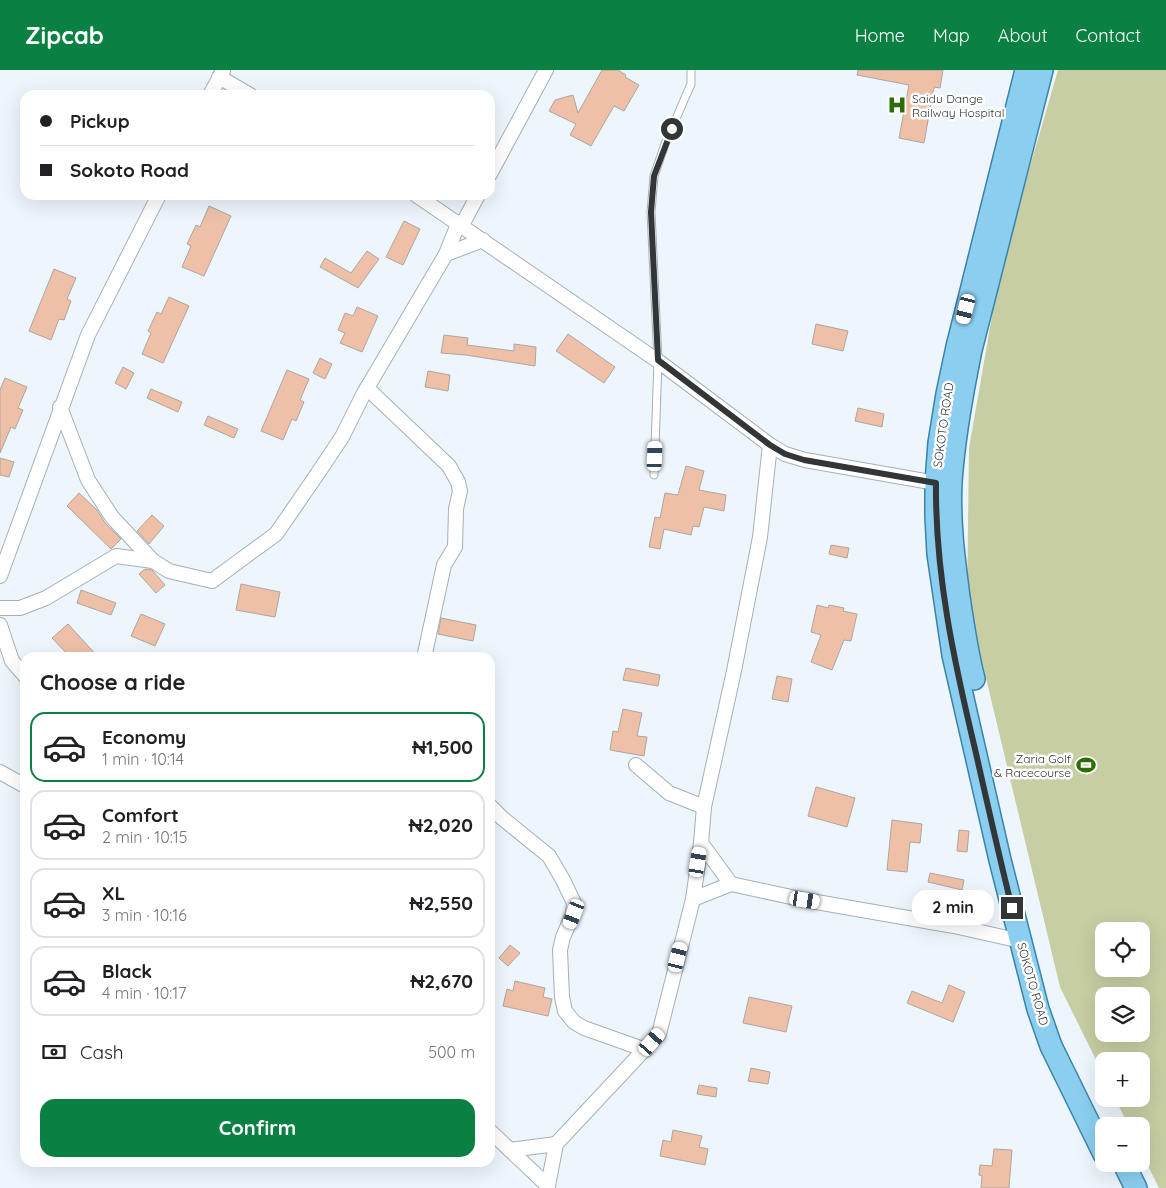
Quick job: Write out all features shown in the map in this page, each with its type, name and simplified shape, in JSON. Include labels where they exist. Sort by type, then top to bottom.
[{"type":"main road","name":"SOKOTO ROAD","points":[[1026,70],[953,366],[941,433],[936,483],[938,554],[953,655],[1000,860],[1038,1009],[1051,1046],[1095,1136]]},
{"type":"main road","name":"SOKOTO ROAD","points":[[1042,70],[961,396],[951,484],[953,554],[968,654],[1015,859],[1050,999],[1066,1044],[1102,1117]]},
{"type":"main road","points":[[1112,1172],[1120,1188]]},
{"type":"main road","points":[[1128,1172],[1136,1188]]},
{"type":"street","points":[[495,165],[546,70]]},
{"type":"street","points":[[213,90],[221,74],[243,90]]},
{"type":"street","points":[[0,576],[60,407],[88,335],[156,200]]},
{"type":"street","points":[[424,200],[658,360],[770,445],[785,454],[804,460],[936,483]]},
{"type":"street","points":[[60,407],[88,480],[112,517],[153,561],[169,571],[212,581],[276,534],[342,437],[367,388],[446,254],[460,224],[475,200]]},
{"type":"street","points":[[446,254],[484,240]]},
{"type":"street","points":[[367,388],[449,466],[458,482],[460,491],[456,509],[456,547],[444,565],[425,652]]},
{"type":"street","points":[[495,1136],[548,1186],[556,1144],[659,1034],[693,899],[702,843],[704,808],[734,671],[760,536],[770,445]]},
{"type":"street","points":[[0,608],[20,608],[46,598],[116,556],[153,561]]},
{"type":"street","points":[[0,625],[12,661],[20,670]]},
{"type":"street","points":[[636,765],[669,793],[704,808]]},
{"type":"street","points":[[0,772],[20,783]]},
{"type":"street","points":[[495,811],[549,856],[574,903],[574,914],[563,937],[559,961],[565,1011],[574,1022],[584,1028],[646,1050]]},
{"type":"street","points":[[702,843],[731,884]]},
{"type":"street","points":[[693,899],[731,884],[805,900],[954,926],[1020,941]]},
{"type":"street","points":[[510,1150],[556,1144]]},
{"type":"lane","points":[[654,475],[658,360],[651,212],[654,176],[665,144],[691,84],[692,70]]},
{"type":"green space","name":"Zaria Golf & Racecourse","points":[[1058,70],[1166,70],[1166,1188],[1159,1188],[1150,1170],[1150,1117],[1124,1117],[1119,1107],[1150,1107],[1150,1052],[1095,1052],[1095,1058],[1060,987],[967,599],[969,448],[1000,270]]},
{"type":"building","points":[[602,70],[618,70],[626,75],[625,77],[639,85],[624,111],[614,106],[591,146],[570,135],[576,124],[549,111],[555,100],[573,95],[578,113]]},
{"type":"building","points":[[858,70],[943,70],[940,88],[934,87],[924,143],[899,138],[909,85],[857,75]]},
{"type":"building","points":[[209,206],[231,216],[204,276],[182,267],[191,246],[187,244],[196,225],[200,227]]},
{"type":"building","points":[[404,221],[420,229],[403,265],[386,257]]},
{"type":"building","points":[[367,251],[379,259],[358,288],[320,267],[325,258],[351,273]]},
{"type":"building","points":[[54,269],[76,278],[67,299],[71,301],[64,320],[59,319],[51,340],[29,331]]},
{"type":"building","points":[[169,297],[189,306],[163,363],[142,354],[151,333],[148,331],[157,312],[161,314]]},
{"type":"building","points":[[357,307],[378,316],[362,352],[340,343],[345,333],[338,330],[345,313],[353,316]]},
{"type":"building","points":[[816,324],[848,331],[843,351],[812,344]]},
{"type":"building","points":[[568,334],[615,367],[604,383],[556,351]]},
{"type":"building","points":[[444,335],[468,338],[467,345],[514,351],[514,344],[536,347],[535,366],[441,353]]},
{"type":"building","points":[[320,358],[332,364],[325,379],[313,373]]},
{"type":"building","points":[[123,367],[134,373],[126,389],[115,383]]},
{"type":"building","points":[[287,370],[309,379],[300,400],[304,402],[296,421],[292,419],[283,440],[261,431]]},
{"type":"building","points":[[428,371],[450,375],[448,391],[425,387]]},
{"type":"building","points":[[5,378],[27,387],[18,408],[23,410],[15,429],[11,427],[0,453],[0,390]]},
{"type":"building","points":[[151,389],[182,402],[178,412],[147,398]]},
{"type":"building","points":[[858,408],[884,414],[882,427],[855,421]]},
{"type":"building","points":[[208,416],[238,429],[234,438],[204,425]]},
{"type":"building","points":[[0,458],[14,462],[9,477],[0,475]]},
{"type":"building","points":[[686,466],[704,471],[699,490],[726,495],[724,511],[704,507],[699,527],[693,526],[691,535],[664,529],[660,549],[649,547],[655,517],[660,518],[665,493],[678,495]]},
{"type":"building","points":[[79,493],[97,510],[105,523],[121,539],[111,549],[67,506]]},
{"type":"building","points":[[152,515],[164,526],[149,544],[137,531]]},
{"type":"building","points":[[831,545],[849,548],[847,558],[829,554]]},
{"type":"building","points":[[145,569],[152,570],[165,585],[156,593],[139,574]]},
{"type":"building","points":[[241,584],[280,592],[275,617],[236,610]]},
{"type":"building","points":[[81,590],[116,603],[111,615],[77,603]]},
{"type":"building","points":[[817,605],[828,608],[829,605],[844,608],[843,611],[857,614],[851,641],[844,640],[832,670],[811,662],[821,635],[811,632]]},
{"type":"building","points":[[141,614],[165,624],[155,646],[131,636]]},
{"type":"building","points":[[441,618],[476,625],[473,641],[438,634]]},
{"type":"building","points":[[68,624],[94,652],[65,652],[52,638]]},
{"type":"building","points":[[626,668],[660,675],[658,686],[623,680]]},
{"type":"building","points":[[777,676],[792,679],[788,702],[772,699]]},
{"type":"building","points":[[623,709],[642,713],[637,736],[647,737],[644,756],[610,750],[613,731],[618,732]]},
{"type":"building","points":[[816,787],[855,798],[847,827],[808,816]]},
{"type":"building","points":[[892,820],[922,824],[920,843],[910,842],[907,872],[887,870]]},
{"type":"building","points":[[959,830],[969,831],[967,852],[957,851]]},
{"type":"building","points":[[930,873],[964,880],[962,890],[928,882]]},
{"type":"building","points":[[510,945],[520,953],[508,966],[499,958]]},
{"type":"building","points":[[515,981],[545,988],[543,997],[552,999],[548,1016],[503,1006],[507,989],[513,991]]},
{"type":"building","points":[[949,985],[965,992],[953,1022],[907,1003],[912,991],[942,1003]]},
{"type":"building","points":[[749,997],[792,1006],[786,1032],[743,1023]]},
{"type":"building","points":[[751,1068],[770,1072],[768,1084],[748,1081]]},
{"type":"building","points":[[699,1085],[717,1088],[716,1097],[697,1094]]},
{"type":"building","points":[[673,1130],[702,1136],[699,1147],[708,1149],[705,1165],[660,1156],[663,1140],[671,1142]]},
{"type":"building","points":[[994,1149],[1012,1150],[1009,1188],[981,1188],[982,1176],[979,1175],[980,1165],[992,1166]]},
{"type":"place","name":"Saidu Dange Railway Hospital","points":[[897,105]]},
{"type":"place","name":"Zaria Golf & Racecourse","points":[[1086,765]]},
{"type":"route","points":[[672,129],[654,176],[651,212],[658,360],[770,445],[785,454],[804,460],[936,483],[938,554],[953,655],[1012,908]]}]
